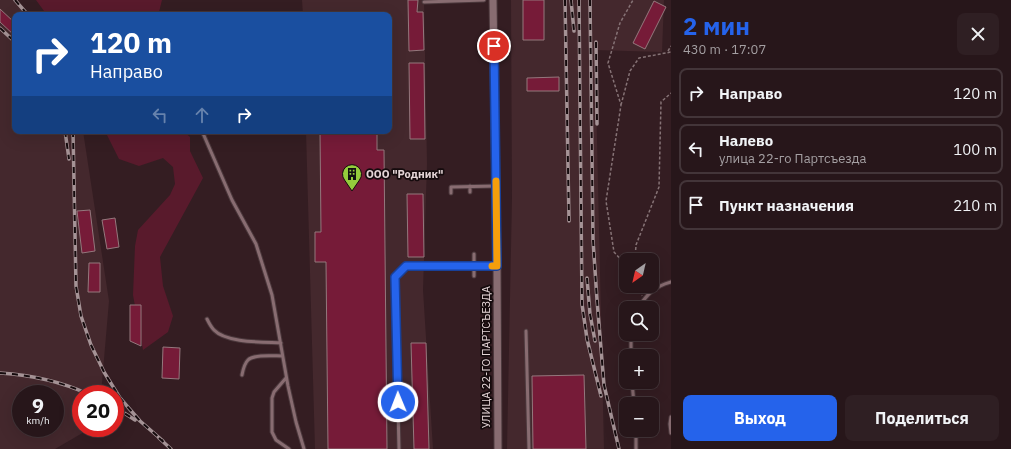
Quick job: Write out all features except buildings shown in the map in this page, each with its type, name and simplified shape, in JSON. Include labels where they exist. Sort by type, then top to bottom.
[{"type":"street","name":"УЛИЦА 22-ГО ПАРТСЪЕЗДА","points":[[493,0],[498,449]]},
{"type":"lane","points":[[424,2],[484,0]]},
{"type":"lane","points":[[203,134],[232,200],[256,244],[272,295],[286,378],[304,449]]},
{"type":"lane","points":[[470,186],[470,192]]},
{"type":"lane","points":[[451,192],[450,187],[496,186]]},
{"type":"lane","points":[[474,254],[474,276]]},
{"type":"lane","points":[[399,449],[395,277],[406,266],[497,266]]},
{"type":"lane","points":[[643,299],[658,286],[671,282]]},
{"type":"lane","points":[[207,319],[214,330],[225,336],[281,343]]},
{"type":"lane","points":[[526,331],[529,449]]},
{"type":"lane","points":[[242,375],[245,364],[248,359],[253,356],[282,356]]},
{"type":"lane","points":[[286,378],[274,392],[272,398],[272,432],[276,440],[289,449]]},
{"type":"lane","points":[[671,417],[671,433]]},
{"type":"lane","points":[[636,437],[636,449]]},
{"type":"path","points":[[621,105],[608,63],[620,23],[633,0]]},
{"type":"path","points":[[668,51],[671,46]]},
{"type":"path","points":[[619,257],[614,252],[606,202],[621,105],[630,71],[639,58],[668,51],[671,52]]},
{"type":"path","points":[[635,253],[636,245],[659,187],[661,102],[671,93]]},
{"type":"path","points":[[641,293],[643,299]]},
{"type":"shaded area","points":[[0,0],[17,0],[24,12],[12,12],[12,134],[83,134],[109,301],[102,385],[72,385],[72,437],[76,437],[55,449],[0,449]]},
{"type":"shaded area","points":[[36,0],[162,0],[159,12],[45,12]]},
{"type":"shaded area","points":[[302,0],[424,0],[427,164],[423,290],[433,449],[315,449],[306,134],[392,134],[392,12],[303,12]]},
{"type":"shaded area","points":[[511,0],[664,0],[662,52],[595,50],[604,449],[507,449],[512,198]]},
{"type":"shaded area","points":[[106,134],[186,134],[190,137],[190,151],[203,178],[160,257],[163,286],[173,316],[168,332],[143,350],[133,295],[135,246],[138,230],[170,195],[175,184],[173,167],[163,158],[139,166],[119,159]]},
{"type":"railway","points":[[15,0],[25,12]]},
{"type":"railway","points":[[565,0],[569,221]]},
{"type":"railway","points":[[571,0],[574,31]]},
{"type":"railway","points":[[579,0],[582,304],[587,339],[601,396]]},
{"type":"railway","points":[[590,0],[593,240],[604,385],[619,449]]},
{"type":"railway","points":[[0,28],[12,39]]},
{"type":"railway","points":[[596,42],[597,124]]},
{"type":"railway","points":[[65,134],[69,159]]},
{"type":"railway","points":[[73,134],[76,286],[81,316],[91,345],[104,372],[120,398],[140,421],[163,441]]},
{"type":"railway","points":[[587,278],[590,314],[595,341]]},
{"type":"railway","points":[[0,373],[45,379],[72,388]]},
{"type":"railway","points":[[124,413],[135,420]]},
{"type":"railway","points":[[159,438],[171,449]]},
{"type":"slow traffic","points":[[492,266],[497,266],[496,181]]},
{"type":"place","name":"ООО \"Родник\"","points":[[352,191]]},
{"type":"route","points":[[398,402],[395,277],[406,266],[497,266],[494,46]]}]
